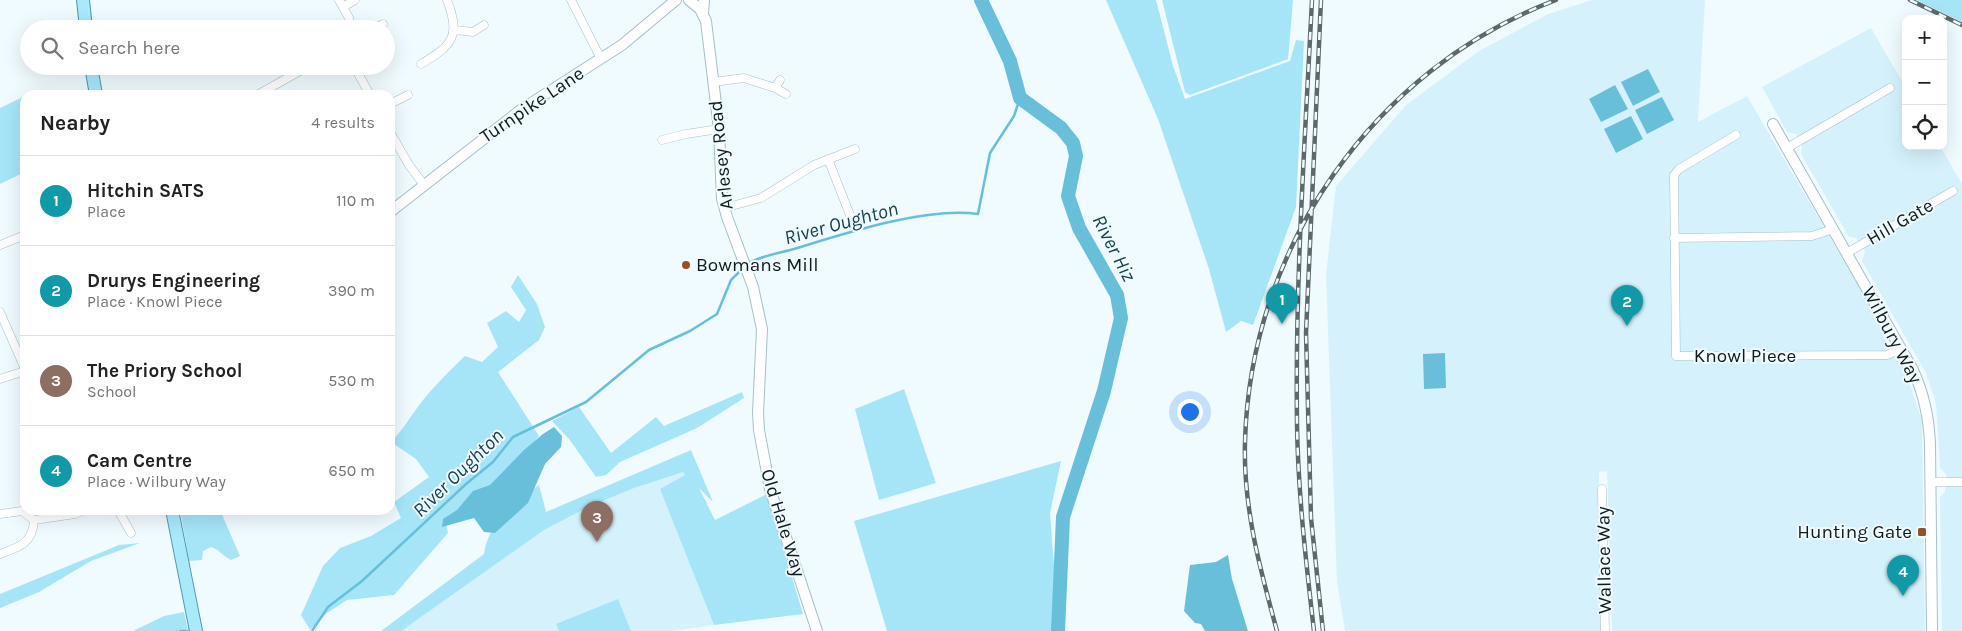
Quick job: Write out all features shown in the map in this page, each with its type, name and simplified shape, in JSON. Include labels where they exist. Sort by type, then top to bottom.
[{"type":"main road","points":[[83,0],[85,20]]},
{"type":"main road","points":[[93,75],[95,90]]},
{"type":"main road","points":[[173,515],[196,631]]},
{"type":"street","points":[[349,20],[341,3],[355,0]]},
{"type":"street","points":[[421,64],[447,46],[455,30],[454,19],[447,0]]},
{"type":"street","points":[[571,0],[601,59]]},
{"type":"street","name":"Turnpike Lane","points":[[395,208],[522,108],[627,41],[676,0]]},
{"type":"street","points":[[689,0],[703,13]]},
{"type":"street","name":"Arlesey Road","points":[[704,0],[703,13],[706,21],[719,130],[724,208],[753,287],[762,330],[758,413]]},
{"type":"street","points":[[455,30],[473,32],[484,25]]},
{"type":"street","points":[[266,90],[293,75]]},
{"type":"street","points":[[359,75],[367,90]]},
{"type":"street","points":[[713,82],[744,78],[775,88],[786,94]]},
{"type":"street","points":[[775,88],[780,80]]},
{"type":"street","points":[[1787,148],[1890,88]]},
{"type":"street","points":[[395,102],[408,95]]},
{"type":"street","name":"Wilbury Way","points":[[1773,124],[1913,370],[1925,402],[1930,428],[1932,631]]},
{"type":"street","points":[[662,140],[686,134],[719,130]]},
{"type":"street","name":"Knowl Piece","points":[[1736,135],[1676,172],[1674,238],[1676,356],[1887,355],[1901,349]]},
{"type":"street","points":[[395,141],[409,165],[424,185]]},
{"type":"street","points":[[724,208],[761,198],[828,159],[855,149]]},
{"type":"street","points":[[828,159],[850,215]]},
{"type":"street","name":"Hill Gate","points":[[1847,253],[1953,191]]},
{"type":"street","points":[[1674,238],[1812,236],[1833,229]]},
{"type":"street","points":[[0,245],[20,237]]},
{"type":"street","points":[[0,312],[20,358]]},
{"type":"street","points":[[0,379],[20,372]]},
{"type":"street","name":"Old Hale Way","points":[[758,413],[770,490],[817,631]]},
{"type":"street","points":[[1930,482],[1962,482]]},
{"type":"street","name":"Wallace Way","points":[[1602,489],[1605,631]]},
{"type":"street","points":[[0,514],[20,511]]},
{"type":"street","points":[[27,515],[34,520],[68,515]]},
{"type":"street","points":[[121,515],[131,533]]},
{"type":"street","points":[[0,554],[26,542],[33,534],[34,520]]},
{"type":"shaded area","points":[[1106,0],[1156,0],[1173,66],[1185,99],[1290,61],[1296,40],[1304,41],[1296,207],[1253,325],[1241,321],[1226,332],[1209,269],[1158,119]]},
{"type":"shaded area","points":[[1162,0],[1293,0],[1288,59],[1190,95],[1185,92]]},
{"type":"shaded area","points":[[1592,0],[1705,0],[1698,122],[1747,96],[1889,338],[1884,347],[1903,365],[1922,420],[1925,631],[1612,631],[1607,471],[1599,472],[1601,631],[1345,631],[1337,582],[1326,274],[1336,186],[1406,105],[1479,51],[1548,14]]},
{"type":"shaded area","points":[[1916,0],[1962,0],[1962,22]]},
{"type":"shaded area","points":[[1871,28],[1902,81],[1902,150],[1942,150],[1962,184],[1962,631],[1942,631],[1940,497],[1945,492],[1946,474],[1940,468],[1936,403],[1926,373],[1862,261],[1865,252],[1856,238],[1849,237],[1801,154],[1802,144],[1796,134],[1787,132],[1762,87]]},
{"type":"shaded area","points":[[1648,69],[1660,92],[1633,106],[1621,82]]},
{"type":"shaded area","points":[[1615,85],[1628,109],[1601,122],[1589,99]]},
{"type":"shaded area","points":[[1662,97],[1674,120],[1647,134],[1635,110]]},
{"type":"shaded area","points":[[20,98],[20,174],[0,184],[0,108]]},
{"type":"shaded area","points":[[1631,116],[1643,139],[1616,153],[1604,129]]},
{"type":"shaded area","points":[[518,275],[537,304],[545,327],[539,340],[498,372],[539,436],[503,480],[446,522],[448,533],[394,595],[347,600],[327,613],[310,630],[301,615],[323,566],[340,548],[371,536],[401,518],[395,501],[429,477],[416,459],[395,445],[395,438],[428,394],[465,356],[482,362],[498,347],[487,323],[506,311],[519,322],[526,310],[511,287]]},
{"type":"shaded area","points":[[1445,353],[1446,388],[1424,389],[1423,354]]},
{"type":"shaded area","points":[[904,389],[936,483],[879,500],[855,409]]},
{"type":"shaded area","points":[[742,392],[744,398],[697,428],[620,462],[606,475],[596,477],[569,439],[552,421],[579,407],[611,453],[656,417],[664,426]]},
{"type":"shaded area","points":[[554,427],[562,436],[561,447],[545,464],[528,503],[495,533],[484,532],[474,518],[442,527],[443,519],[457,510],[473,491],[490,485],[524,450]]},
{"type":"shaded area","points":[[691,450],[713,502],[699,488],[715,520],[767,494],[803,614],[714,625],[660,489],[685,475],[683,472],[634,488],[590,506],[544,530],[401,631],[381,631],[484,554],[491,532],[497,523],[512,507],[539,485],[546,512]]},
{"type":"shaded area","points":[[681,455],[691,472],[661,489],[714,625],[672,631],[388,631],[461,574]]},
{"type":"shaded area","points":[[1061,461],[1050,513],[1059,631],[887,631],[854,521]]},
{"type":"shaded area","points":[[181,515],[222,515],[240,556],[231,560],[211,547],[203,551],[202,560],[189,561]]},
{"type":"shaded area","points":[[140,543],[91,561],[39,592],[0,608],[0,594],[119,545]]},
{"type":"shaded area","points":[[1228,555],[1232,579],[1248,631],[1205,631],[1201,624],[1195,623],[1184,611],[1190,565],[1216,562]]},
{"type":"shaded area","points":[[618,599],[631,631],[559,631],[556,624]]},
{"type":"shaded area","points":[[184,612],[188,631],[133,631],[164,616]]},
{"type":"waterway","name":"River Hiz","points":[[981,0],[1010,61],[1020,98],[1061,128],[1073,143],[1076,156],[1068,196],[1079,228],[1117,295],[1121,318],[1104,391],[1063,517],[1058,631]]},
{"type":"waterway","name":"River Oughton","points":[[747,264],[764,257],[886,223],[934,214],[978,214],[990,153],[1014,116],[1020,98]]},
{"type":"waterway","name":"River Oughton","points":[[312,631],[328,607],[362,581],[466,484],[493,462],[513,437],[586,402],[649,350],[690,331],[717,314],[731,280],[743,268]]},
{"type":"waterway","name":"River Oughton","points":[[180,631],[188,631]]},
{"type":"railway","points":[[1312,0],[1301,212],[1297,424],[1305,553],[1314,631]]},
{"type":"railway","points":[[1321,0],[1306,333],[1311,518],[1323,631]]},
{"type":"railway","points":[[1277,631],[1254,538],[1247,490],[1245,442],[1252,370],[1270,301],[1297,235],[1334,174],[1378,119],[1431,71],[1490,31],[1556,0]]},
{"type":"railway","points":[[1910,0],[1962,25]]},
{"type":"place","name":"Bowmans Mill","points":[[686,265]]},
{"type":"place","name":"Hitchin SATS","points":[[1282,324]]},
{"type":"place","name":"Drurys Engineering","points":[[1627,326]]},
{"type":"place","name":"Hunting Gate","points":[[1922,532]]},
{"type":"place","name":"The Priory School","points":[[597,542]]},
{"type":"place","name":"Cam Centre","points":[[1903,596]]}]
